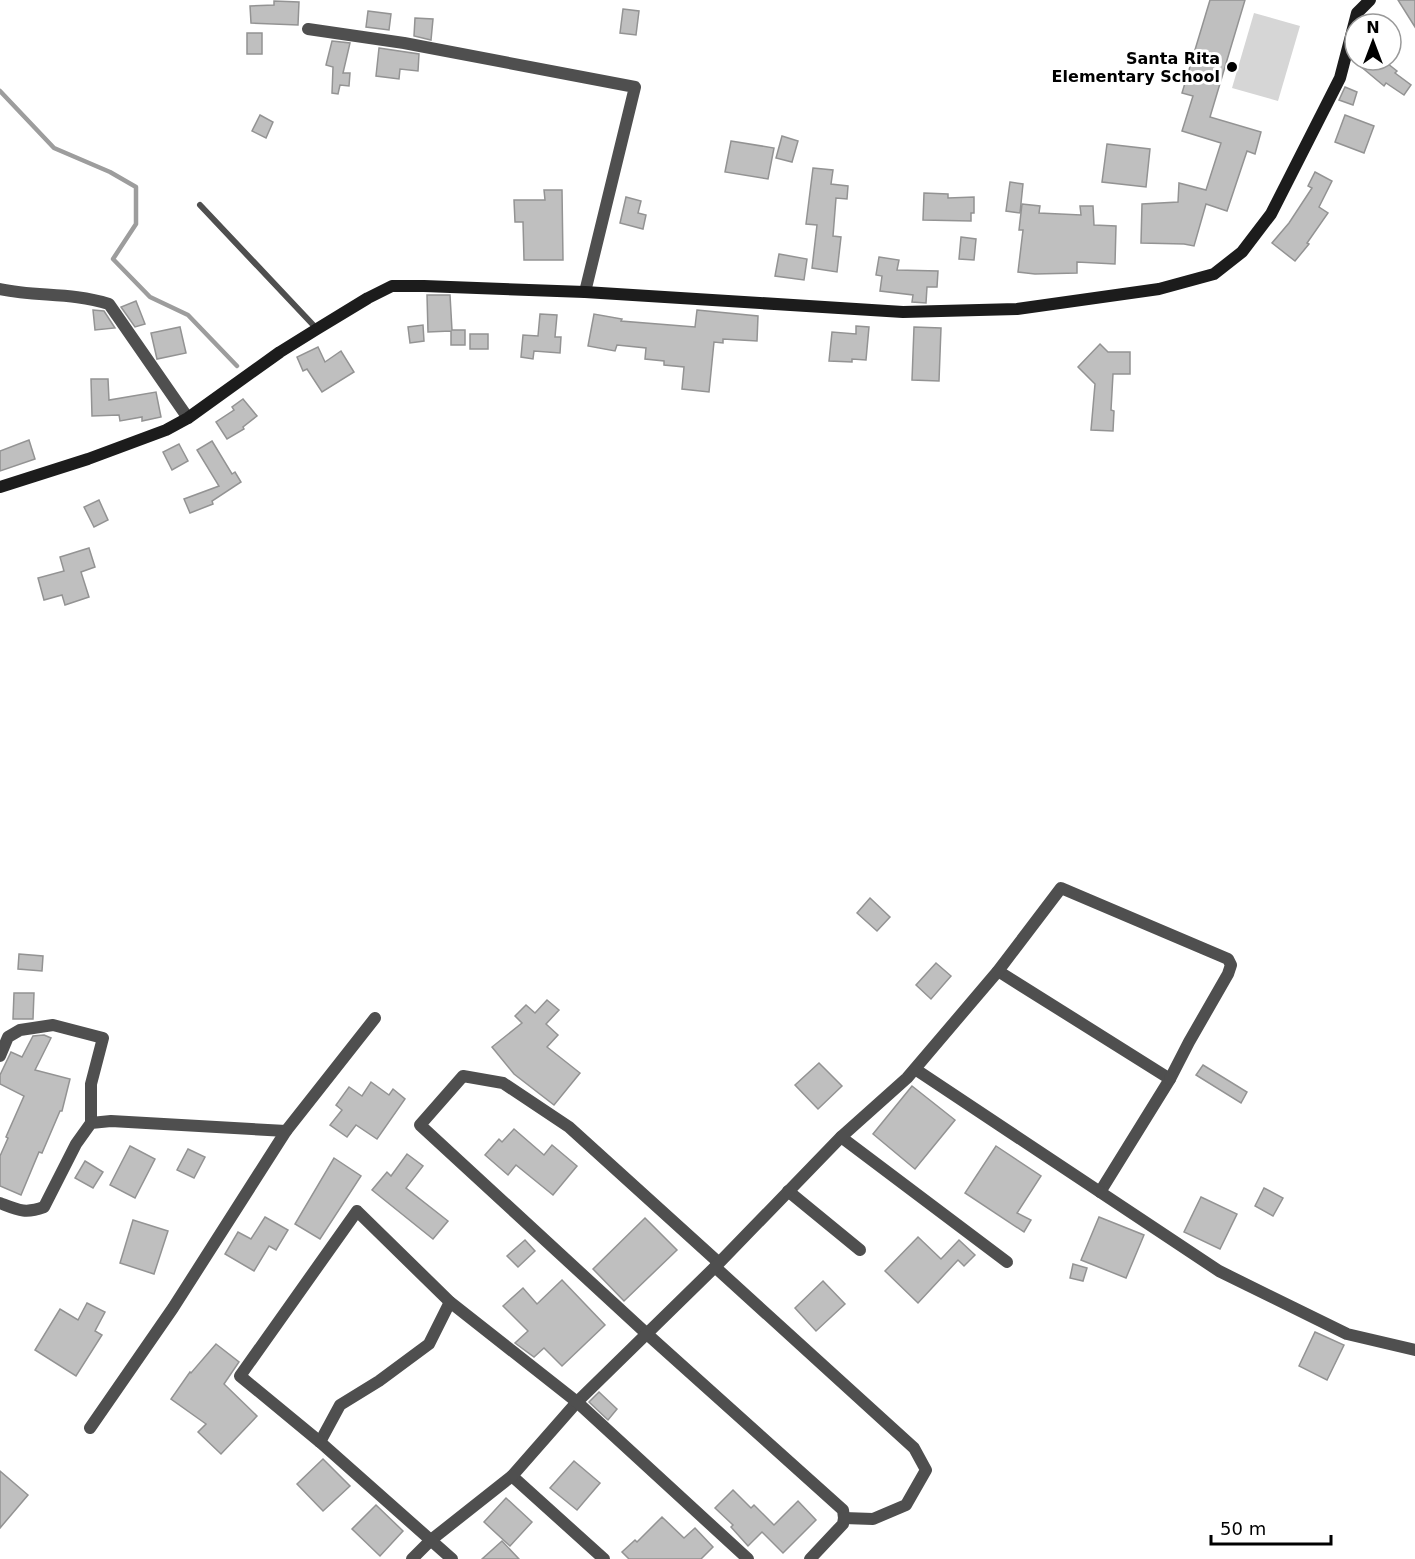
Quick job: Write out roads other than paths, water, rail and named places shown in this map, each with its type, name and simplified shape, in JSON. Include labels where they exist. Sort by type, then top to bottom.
[{"type":"street","points":[[0,487],[166,430],[188,418],[316,329],[392,286],[424,285],[585,292],[891,312],[954,312],[1017,309],[1066,303],[1159,289],[1214,274],[1242,252],[1271,214],[1340,78],[1357,13],[1370,0]]},
{"type":"street","points":[[308,29],[404,43],[635,87],[585,292]]},
{"type":"street","points":[[0,289],[65,294],[92,298],[109,304],[188,418]]},
{"type":"street","points":[[412,1559],[431,1540],[512,1476],[578,1402],[841,1137],[915,1069],[998,971],[1061,888],[1228,959],[1231,965],[1170,1079],[1100,1192]]},
{"type":"street","points":[[998,971],[1170,1079]]},
{"type":"street","points":[[90,1428],[173,1308],[286,1131],[375,1018]]},
{"type":"street","points":[[0,1056],[8,1037],[20,1029],[52,1025],[102,1038],[92,1084],[92,1123],[76,1144],[44,1207],[31,1212],[0,1203]]},
{"type":"street","points":[[915,1069],[1219,1271],[1347,1334],[1415,1350]]},
{"type":"street","points":[[810,1559],[843,1524],[843,1510],[420,1125],[463,1076],[503,1083],[569,1127],[914,1448],[926,1470],[906,1505],[873,1519],[844,1518]]},
{"type":"street","points":[[92,1123],[111,1121],[286,1131]]},
{"type":"street","points":[[841,1137],[1007,1262]]},
{"type":"street","points":[[788,1191],[860,1250]]},
{"type":"street","points":[[452,1559],[320,1442],[240,1376],[357,1211],[450,1302],[578,1402],[748,1559]]},
{"type":"street","points":[[320,1442],[340,1405],[379,1381],[429,1344],[450,1302]]},
{"type":"street","points":[[512,1476],[604,1559]]},
{"type":"lane","points":[[200,205],[316,329]]},
{"type":"waterway","points":[[0,91],[54,148],[110,172],[136,187],[136,224],[113,259],[150,297],[188,315],[237,366]]},
{"type":"place","name":"Santa Rita Elementary School","points":[[1232,67]]}]
